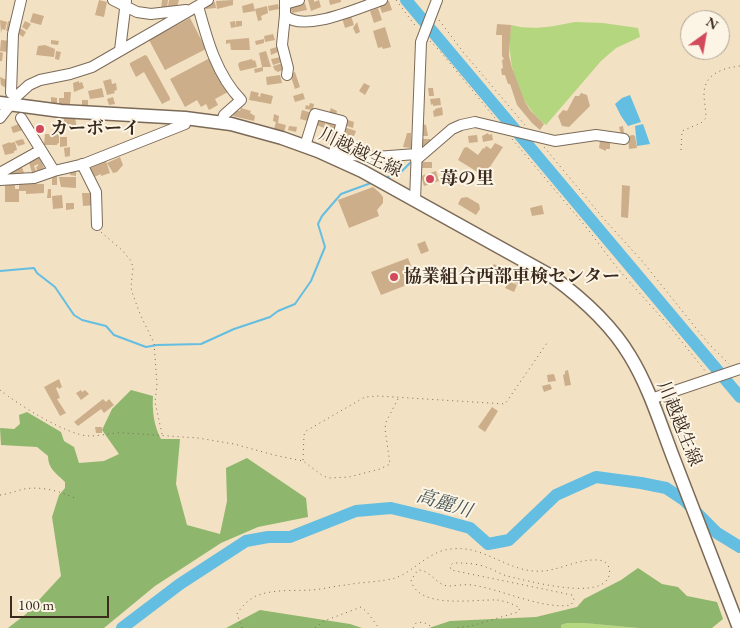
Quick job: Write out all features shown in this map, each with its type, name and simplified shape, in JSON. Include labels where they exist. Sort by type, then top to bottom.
[{"type":"main road","name":"川越越生線","points":[[7,100],[61,111],[185,118],[222,123],[268,134],[305,146],[362,171],[534,266],[570,290],[586,303],[610,328],[630,355],[651,399],[739,628]]},
{"type":"street","points":[[0,118],[7,100],[13,34],[21,0]]},
{"type":"street","points":[[113,0],[125,3],[137,12],[151,14],[193,8]]},
{"type":"street","points":[[7,100],[40,80],[92,67],[208,0]]},
{"type":"street","points":[[285,6],[299,0]]},
{"type":"street","points":[[285,6],[293,21],[299,22],[334,17],[382,0]]},
{"type":"street","points":[[415,200],[420,51],[423,34],[437,0]]},
{"type":"street","points":[[120,50],[125,3]]},
{"type":"street","points":[[285,6],[282,45],[288,68],[287,75]]},
{"type":"street","points":[[193,8],[213,57],[234,93],[241,100],[224,114],[222,123]]},
{"type":"street","points":[[305,146],[315,114],[342,121],[331,156],[416,157],[452,129],[461,124],[475,122],[555,140],[596,135],[624,139]]},
{"type":"street","points":[[21,118],[54,171]]},
{"type":"street","points":[[0,180],[34,178],[82,164],[185,124],[185,118]]},
{"type":"street","points":[[0,173],[41,150]]},
{"type":"street","points":[[82,164],[96,192],[97,225]]},
{"type":"street","points":[[651,399],[736,371]]},
{"type":"path","points":[[396,0],[565,202],[618,269],[713,378]]},
{"type":"path","points":[[432,14],[525,125]]},
{"type":"path","points":[[681,150],[682,131],[701,123],[706,118],[704,94],[708,79],[711,75],[740,66]]},
{"type":"path","points":[[535,136],[604,220],[643,262],[708,343],[736,371]]},
{"type":"path","points":[[97,225],[123,251],[133,267],[132,292],[154,343],[157,384],[155,402],[162,435]]},
{"type":"path","points":[[303,461],[304,435],[306,431],[365,397],[398,397],[505,404],[547,343]]},
{"type":"path","points":[[0,390],[54,424],[81,434],[89,436],[125,432],[214,440],[303,461],[323,476],[329,478],[350,477],[390,464],[385,428],[398,397]]},
{"type":"path","points":[[0,494],[37,488],[66,494],[75,498]]},
{"type":"path","points":[[242,628],[237,614],[242,606],[255,597],[269,593],[314,590],[395,578],[436,552],[452,548],[476,550],[532,571],[547,572],[564,566],[594,560],[602,560],[608,565],[610,570],[609,578],[606,582],[598,587],[588,589],[560,587],[506,576],[482,565],[466,562],[453,563],[450,566],[450,570],[572,596],[574,600],[571,605],[562,606],[526,600],[473,586],[455,584],[448,586],[440,583],[424,570],[418,570],[411,580],[412,586],[432,599],[447,601],[500,600],[520,608],[518,612],[471,626],[454,628]]},
{"type":"path","points":[[315,628],[324,621],[361,607],[368,612],[379,628]]},
{"type":"path","points":[[413,628],[416,623],[423,622],[434,628]]},
{"type":"green space","points":[[575,22],[603,23],[638,28],[640,37],[616,48],[601,61],[546,125],[527,105],[515,80],[510,53],[511,25],[535,28]]},
{"type":"green space","points":[[131,390],[153,396],[154,418],[161,439],[180,439],[176,484],[187,525],[220,534],[227,501],[226,468],[247,458],[306,498],[308,517],[258,527],[221,543],[155,586],[104,628],[8,628],[26,614],[61,576],[52,517],[59,495],[65,488],[65,482],[51,468],[48,456],[37,447],[1,445],[0,428],[14,429],[20,424],[19,415],[27,412],[61,432],[64,441],[74,447],[79,463],[104,461],[119,454],[102,430],[112,409]]},
{"type":"green space","points":[[638,568],[662,584],[678,587],[687,596],[717,602],[723,619],[712,628],[638,628],[567,623],[561,625],[561,628],[429,628],[450,621],[536,617],[577,607],[584,599],[621,580]]},
{"type":"green space","points":[[260,610],[350,624],[362,628],[226,628]]},
{"type":"green space","points":[[567,623],[638,628],[561,628],[561,625]]},
{"type":"water","points":[[630,95],[641,122],[628,126],[615,104],[622,98]]},
{"type":"water","points":[[643,124],[650,144],[637,146],[635,126]]},
{"type":"building","points":[[99,0],[107,2],[104,17],[95,15]]},
{"type":"building","points":[[162,0],[168,0],[167,9],[161,9]]},
{"type":"building","points":[[169,0],[179,0],[177,7],[168,6]]},
{"type":"building","points":[[233,0],[233,5],[217,9],[216,1]]},
{"type":"building","points":[[308,0],[314,0],[314,2],[319,0],[321,7],[311,11]]},
{"type":"building","points":[[329,0],[341,0],[341,2],[330,5]]},
{"type":"building","points":[[389,1],[392,10],[382,13],[379,4]]},
{"type":"building","points":[[215,2],[216,8],[206,9],[205,5]]},
{"type":"building","points":[[253,3],[255,11],[243,13],[242,6]]},
{"type":"building","points":[[305,3],[307,10],[292,13],[290,6]]},
{"type":"building","points":[[278,4],[279,9],[269,11],[268,6]]},
{"type":"building","points":[[267,6],[268,13],[261,16],[262,20],[258,21],[255,9]]},
{"type":"building","points":[[378,8],[382,20],[374,23],[370,11]]},
{"type":"building","points":[[33,13],[44,16],[41,25],[30,22]]},
{"type":"building","points":[[351,16],[354,25],[345,28],[342,18]]},
{"type":"building","points":[[190,18],[206,49],[165,70],[149,40]]},
{"type":"building","points":[[0,20],[7,22],[5,30],[2,29],[1,33]]},
{"type":"building","points":[[8,21],[12,22],[11,31],[6,31]]},
{"type":"building","points":[[25,21],[31,24],[27,30],[22,27]]},
{"type":"building","points":[[235,21],[236,27],[231,28],[230,22]]},
{"type":"building","points":[[236,21],[242,21],[242,26],[236,27]]},
{"type":"building","points":[[357,22],[360,32],[356,34],[353,28]]},
{"type":"building","points":[[497,24],[511,25],[509,56],[512,68],[525,102],[544,124],[540,130],[517,105],[510,84],[508,84],[505,75],[502,75],[502,60],[504,59],[502,56],[502,35],[496,35]]},
{"type":"building","points":[[385,27],[391,47],[378,48],[373,31]]},
{"type":"building","points":[[20,28],[26,32],[23,37],[17,33]]},
{"type":"building","points":[[273,34],[275,40],[265,42],[264,36]]},
{"type":"building","points":[[249,38],[250,50],[231,50],[230,43],[226,44],[226,40]]},
{"type":"building","points":[[264,39],[264,43],[256,45],[255,41]]},
{"type":"building","points":[[1,40],[10,41],[8,52],[0,51]]},
{"type":"building","points":[[51,40],[59,41],[58,45],[51,44]]},
{"type":"building","points":[[45,45],[55,49],[54,57],[36,55],[38,46]]},
{"type":"building","points":[[277,47],[278,52],[271,55],[270,49]]},
{"type":"building","points":[[56,51],[61,52],[59,60],[55,59]]},
{"type":"building","points":[[266,51],[271,67],[262,67],[259,53]]},
{"type":"building","points":[[0,52],[3,53],[2,61],[0,61]]},
{"type":"building","points":[[145,55],[170,98],[170,100],[162,104],[144,72],[136,77],[130,65],[130,63]]},
{"type":"building","points":[[281,57],[282,62],[273,65],[271,59]]},
{"type":"building","points":[[210,58],[228,92],[215,99],[218,105],[209,110],[206,104],[201,107],[197,100],[185,107],[170,79]]},
{"type":"building","points":[[252,59],[253,61],[255,60],[257,67],[240,71],[238,64],[240,62]]},
{"type":"building","points":[[283,63],[284,70],[275,71],[273,66]]},
{"type":"building","points":[[263,67],[263,71],[255,73],[254,69]]},
{"type":"building","points":[[295,72],[300,87],[295,89],[290,74]]},
{"type":"building","points":[[280,75],[282,83],[267,85],[266,77]]},
{"type":"building","points":[[0,77],[9,81],[6,88],[1,85]]},
{"type":"building","points":[[111,79],[112,84],[116,83],[117,90],[114,91],[115,93],[107,95],[103,81]]},
{"type":"building","points":[[79,81],[79,83],[82,82],[84,88],[74,92],[73,83]]},
{"type":"building","points":[[364,83],[370,86],[365,95],[359,91]]},
{"type":"building","points":[[102,88],[104,97],[90,99],[88,91]]},
{"type":"building","points":[[428,88],[433,88],[434,96],[429,96]]},
{"type":"building","points":[[251,91],[259,93],[258,96],[260,97],[261,93],[273,96],[271,104],[249,100]]},
{"type":"building","points":[[64,92],[71,92],[70,104],[59,104],[59,98],[64,98]]},
{"type":"building","points":[[303,93],[305,99],[295,102],[293,96]]},
{"type":"building","points":[[581,93],[587,95],[590,106],[569,127],[562,126],[558,116],[563,110],[567,111],[575,96],[579,96]]},
{"type":"building","points":[[51,97],[57,98],[57,104],[51,103]]},
{"type":"building","points":[[113,97],[115,104],[109,105],[107,99]]},
{"type":"building","points":[[440,98],[441,105],[431,105],[430,99]]},
{"type":"building","points":[[82,100],[88,100],[88,106],[82,106]]},
{"type":"building","points":[[310,103],[314,104],[313,110],[305,109],[306,105],[309,106]]},
{"type":"building","points":[[442,107],[443,115],[434,117],[433,111]]},
{"type":"building","points":[[241,108],[251,111],[250,113],[255,116],[254,121],[233,116],[235,110],[240,111]]},
{"type":"building","points":[[331,108],[337,111],[336,115],[329,113]]},
{"type":"building","points":[[302,110],[312,113],[308,121],[300,119]]},
{"type":"building","points":[[274,114],[279,116],[278,123],[286,125],[284,132],[274,129],[276,122],[273,121]]},
{"type":"building","points":[[64,117],[75,117],[77,130],[68,128],[66,123],[64,123]]},
{"type":"building","points":[[316,118],[326,120],[324,128],[314,124]]},
{"type":"building","points":[[345,119],[354,122],[353,128],[344,125]]},
{"type":"building","points":[[327,120],[338,123],[336,129],[325,126]]},
{"type":"building","points":[[21,123],[23,130],[13,133],[11,127]]},
{"type":"building","points":[[422,124],[426,125],[428,136],[419,136]]},
{"type":"building","points":[[289,126],[297,127],[296,132],[288,130]]},
{"type":"building","points":[[623,126],[624,133],[621,134],[619,127]]},
{"type":"building","points":[[344,127],[356,131],[354,136],[348,135],[347,140],[341,138]]},
{"type":"building","points":[[321,133],[335,137],[333,149],[328,147],[328,141],[320,139]]},
{"type":"building","points":[[407,133],[411,133],[411,148],[403,147]]},
{"type":"building","points":[[488,133],[489,135],[492,134],[493,140],[483,142],[482,136]]},
{"type":"building","points":[[45,134],[59,134],[59,143],[57,145],[44,145]]},
{"type":"building","points":[[477,135],[478,142],[469,143],[468,136]]},
{"type":"building","points":[[628,136],[635,136],[637,148],[629,149]]},
{"type":"building","points":[[60,137],[67,137],[67,146],[60,147]]},
{"type":"building","points":[[23,139],[25,144],[18,146],[15,141]]},
{"type":"building","points":[[340,139],[349,141],[347,148],[340,146]]},
{"type":"building","points":[[420,139],[430,139],[430,145],[420,145]]},
{"type":"building","points":[[600,141],[610,141],[610,149],[606,149],[606,151],[599,148]]},
{"type":"building","points":[[15,142],[17,150],[14,153],[5,155],[2,145]]},
{"type":"building","points":[[495,143],[503,147],[484,176],[458,160],[464,148],[467,147],[478,155],[483,148],[486,146],[491,149]]},
{"type":"building","points":[[70,147],[70,156],[65,157],[64,148]]},
{"type":"building","points":[[38,154],[44,162],[42,163],[44,168],[37,171],[36,167],[38,164],[34,166],[37,174],[33,176],[28,159]]},
{"type":"building","points":[[120,157],[123,165],[117,172],[113,173],[107,163]]},
{"type":"building","points":[[106,161],[110,173],[92,178],[88,169]]},
{"type":"building","points":[[421,162],[432,162],[432,168],[421,168]]},
{"type":"building","points":[[22,167],[24,173],[12,179],[10,173]]},
{"type":"building","points":[[70,171],[76,171],[76,176],[70,175]]},
{"type":"building","points":[[436,171],[439,181],[424,186],[421,176]]},
{"type":"building","points":[[57,175],[57,185],[52,185],[52,176]]},
{"type":"building","points":[[59,177],[76,177],[76,188],[61,187]]},
{"type":"building","points":[[5,182],[15,184],[15,189],[19,189],[19,184],[44,184],[44,193],[26,194],[26,191],[19,191],[19,202],[5,202]]},
{"type":"building","points":[[622,185],[630,186],[628,218],[621,217]]},
{"type":"building","points":[[373,187],[383,197],[383,203],[377,210],[379,216],[349,228],[338,200]]},
{"type":"building","points":[[48,189],[51,189],[51,198],[47,198]]},
{"type":"building","points":[[82,193],[94,193],[95,205],[83,206]]},
{"type":"building","points":[[62,195],[63,208],[53,209],[52,196]]},
{"type":"building","points":[[467,197],[479,204],[480,209],[476,215],[458,204],[461,198]]},
{"type":"building","points":[[66,203],[74,203],[74,209],[66,210]]},
{"type":"building","points":[[542,205],[544,214],[532,216],[530,208]]},
{"type":"building","points":[[425,241],[429,251],[421,254],[417,244]]},
{"type":"building","name":"協業組合西部車検センター","points":[[408,258],[417,281],[381,295],[371,272]]},
{"type":"building","points":[[494,264],[504,269],[500,277],[491,269]]},
{"type":"building","points":[[516,268],[523,272],[522,275],[525,277],[519,285],[510,280]]},
{"type":"building","points":[[509,281],[517,285],[514,292],[505,288]]},
{"type":"building","points":[[568,370],[571,385],[565,386],[563,375]]},
{"type":"building","points":[[554,374],[556,381],[548,382],[547,375]]},
{"type":"building","points":[[59,379],[62,387],[56,388],[60,398],[57,399],[66,413],[60,416],[44,387]]},
{"type":"building","points":[[550,384],[552,389],[544,392],[542,386]]},
{"type":"building","points":[[81,390],[82,392],[85,390],[89,394],[81,400],[76,393]]},
{"type":"building","points":[[103,399],[106,402],[109,399],[114,405],[104,413],[101,409],[78,426],[74,422]]},
{"type":"building","points":[[492,407],[498,411],[485,432],[478,427]]},
{"type":"building","points":[[95,427],[102,427],[102,433],[96,433]]},
{"type":"waterway","points":[[406,0],[740,397]]},
{"type":"waterway","points":[[385,178],[400,173],[410,163]]},
{"type":"waterway","points":[[0,271],[34,268],[37,273],[55,287],[74,315],[82,320],[106,326],[114,335],[146,347],[201,344],[234,329],[270,317],[278,311],[295,304],[311,281],[325,247],[318,224],[322,216],[341,194],[371,183]]},
{"type":"waterway","name":"高麗川","points":[[122,628],[180,584],[246,541],[268,537],[290,537],[356,511],[391,508],[470,528],[488,544],[509,540],[556,495],[596,477],[666,488],[684,500],[717,533],[740,547]]},
{"type":"place","name":"カーボーイ","points":[[40,129]]},
{"type":"place","name":"苺の里","points":[[430,179]]},
{"type":"place","name":"協業組合西部車検センター","points":[[394,277]]}]
